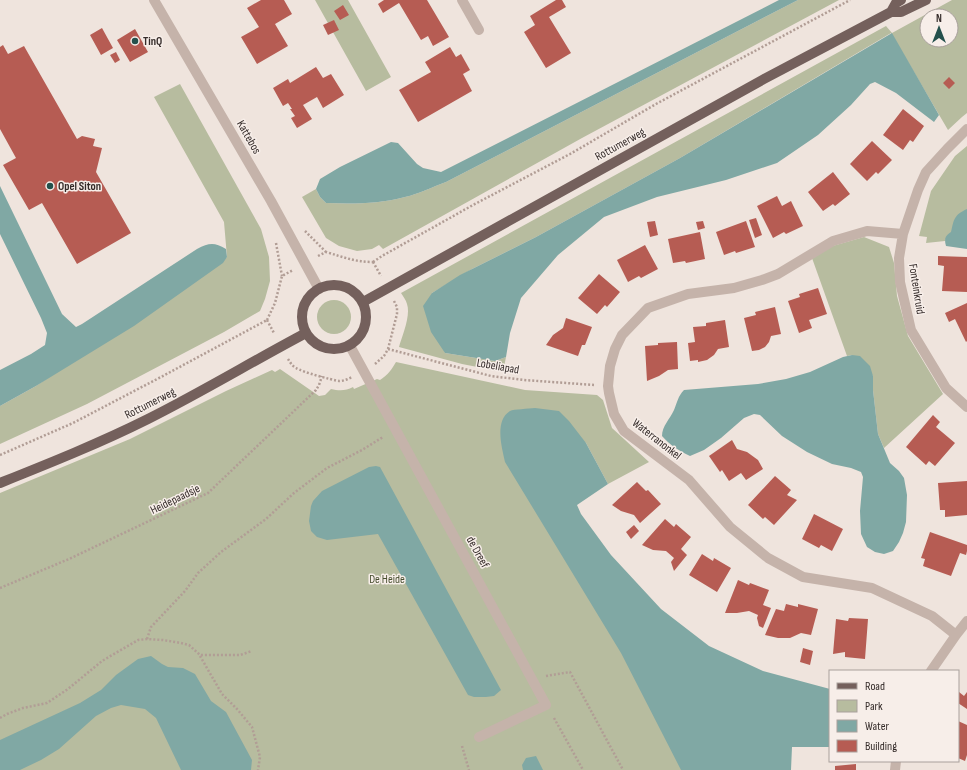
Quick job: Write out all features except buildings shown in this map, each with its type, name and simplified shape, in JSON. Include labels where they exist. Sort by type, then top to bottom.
[{"type":"main road","name":"Rottumerweg","points":[[890,12],[896,3],[901,0]]},
{"type":"main road","name":"Rottumerweg","points":[[363,302],[757,83],[890,12],[901,12],[926,0]]},
{"type":"main road","points":[[328,285],[344,286],[357,294],[363,302],[367,318],[365,329],[359,339],[350,346],[339,349],[323,348],[313,342],[306,333],[302,324],[303,308],[307,299],[319,289],[328,285]]},
{"type":"main road","name":"Rottumerweg","points":[[0,483],[73,453],[147,419],[306,333]]},
{"type":"street","name":"Kattebos","points":[[154,0],[319,289]]},
{"type":"street","points":[[462,0],[480,30]]},
{"type":"street","name":"Fonteinkruid","points":[[967,128],[926,172],[918,190],[903,234],[900,258],[900,282],[911,330],[946,388],[967,407]]},
{"type":"street","name":"Waterranonkel","points":[[903,234],[867,232],[833,242],[778,274],[762,280],[734,288],[688,294],[648,308],[622,335],[615,349],[610,366],[608,386],[614,414],[624,431],[689,480],[730,527],[768,558],[803,577],[872,588],[932,616],[956,634]]},
{"type":"street","name":"de Dreef","points":[[350,346],[532,676],[546,705]]},
{"type":"street","points":[[932,670],[956,634],[967,621]]},
{"type":"street","points":[[479,737],[546,705]]},
{"type":"path","name":"Rottumerweg","points":[[373,262],[473,205],[570,154],[656,104],[850,0]]},
{"type":"path","points":[[274,238],[282,276],[275,302],[267,320],[276,337]]},
{"type":"path","points":[[314,259],[326,252],[359,262],[373,262],[383,280]]},
{"type":"path","points":[[282,276],[296,268]]},
{"type":"path","points":[[374,364],[384,356],[388,349],[397,314],[397,307],[392,297]]},
{"type":"path","name":"Rottumerweg","points":[[0,455],[73,423],[267,320]]},
{"type":"path","name":"Lobeliapad","points":[[388,349],[491,376],[608,386]]},
{"type":"path","points":[[286,356],[295,368],[339,381],[355,376]]},
{"type":"path","name":"Heidepaadsje","points":[[0,588],[69,559],[208,493],[316,390],[320,385],[322,376]]},
{"type":"path","points":[[147,639],[151,627],[185,591],[198,572],[221,552],[266,519],[294,493],[326,468],[362,450],[396,430]]},
{"type":"path","points":[[0,718],[23,708],[47,703],[68,689],[102,661],[138,640],[147,639],[175,642],[189,645],[200,655],[222,694],[252,727],[260,757],[258,770]]},
{"type":"path","points":[[200,655],[240,655],[252,651]]},
{"type":"path","points":[[532,676],[548,676],[570,672],[623,770]]},
{"type":"path","points":[[546,705],[583,770]]},
{"type":"path","points":[[462,746],[469,770]]},
{"type":"green space","points":[[315,0],[348,0],[391,77],[366,91]]},
{"type":"green space","points":[[798,0],[839,0],[582,138],[383,249],[379,245],[372,249],[357,251],[339,246],[326,238],[302,197],[316,189],[320,197],[326,203],[366,203],[410,196],[426,190],[446,182]]},
{"type":"green space","points":[[952,0],[967,0],[967,113],[948,130],[891,33],[680,158],[536,237],[472,269],[432,293],[445,353],[495,361],[506,357],[503,372],[462,364],[399,347],[406,326],[408,314],[407,303],[401,293],[886,26],[892,33],[919,18],[919,48],[959,48],[959,8],[937,8]]},
{"type":"green space","points":[[180,84],[261,229],[269,257],[270,281],[260,311],[224,332],[87,404],[0,444],[0,406],[36,386],[227,257],[224,222],[154,97]]},
{"type":"green space","points":[[967,146],[967,241],[945,239],[945,241],[926,243],[927,237],[919,236],[931,191],[955,156]]},
{"type":"green space","points":[[864,237],[889,247],[894,263],[897,296],[908,336],[943,394],[884,448],[878,434],[873,390],[873,376],[852,355],[847,356],[812,258],[829,247]]},
{"type":"green space","points":[[337,300],[346,305],[350,310],[350,324],[346,329],[341,333],[331,334],[327,333],[318,324],[317,314],[318,310],[327,301]]},
{"type":"green space","name":"De Heide","points":[[396,362],[525,390],[597,395],[603,400],[612,428],[649,462],[608,484],[586,443],[510,411],[721,770],[0,770],[0,493],[130,439],[226,391],[272,370],[275,372],[280,369],[319,396],[325,395],[331,389],[342,390],[353,387],[354,389],[377,379],[380,380],[390,372]]},
{"type":"water","points":[[779,0],[798,0],[446,182],[410,196],[366,203],[326,203],[320,197],[316,189],[320,179],[340,167],[391,142],[398,143],[417,164],[423,168],[441,172]]},
{"type":"water","points":[[892,33],[939,115],[934,122],[896,93],[875,82],[870,84],[851,105],[818,135],[777,163],[726,180],[657,197],[604,217],[558,255],[521,298],[510,333],[506,357],[495,361],[445,353],[431,332],[423,306],[432,293],[460,275],[536,237],[680,158]]},
{"type":"water","points":[[0,186],[62,314],[76,327],[201,247],[212,244],[218,245],[226,249],[227,257],[223,263],[134,326],[36,386],[0,406],[0,370],[45,345],[47,333],[0,234]]},
{"type":"water","points":[[967,209],[967,249],[946,246],[945,241],[947,235],[951,232],[955,218],[959,213]]},
{"type":"water","points":[[852,355],[860,356],[870,366],[873,376],[873,390],[878,434],[890,463],[904,478],[907,495],[906,522],[899,542],[893,551],[884,554],[875,552],[867,547],[861,534],[860,511],[863,477],[861,472],[832,464],[807,452],[782,436],[760,415],[754,414],[744,418],[721,438],[704,450],[690,456],[675,448],[662,436],[662,432],[684,390],[758,384],[786,379],[810,372],[843,357]]},
{"type":"water","points":[[535,408],[559,411],[586,443],[608,484],[577,505],[581,514],[611,555],[661,609],[709,646],[763,671],[829,689],[829,747],[792,747],[791,770],[681,770],[621,653],[505,462],[500,435],[502,421],[505,415],[510,411]]},
{"type":"water","points":[[369,467],[380,467],[501,690],[494,696],[474,697],[468,695],[378,534],[327,540],[317,537],[311,531],[309,521],[311,506],[313,501],[322,491]]},
{"type":"water","points":[[151,656],[168,667],[183,668],[195,674],[211,701],[226,712],[252,760],[251,770],[181,770],[156,718],[145,709],[121,705],[111,708],[96,716],[59,749],[41,760],[20,770],[0,770],[0,740],[80,703],[101,690],[116,675],[138,659]]},
{"type":"water","points":[[536,756],[543,770],[523,770],[522,765],[526,758]]},
{"type":"place","name":"TinQ","points":[[135,41]]},
{"type":"place","name":"Opel Siton","points":[[50,186]]}]
